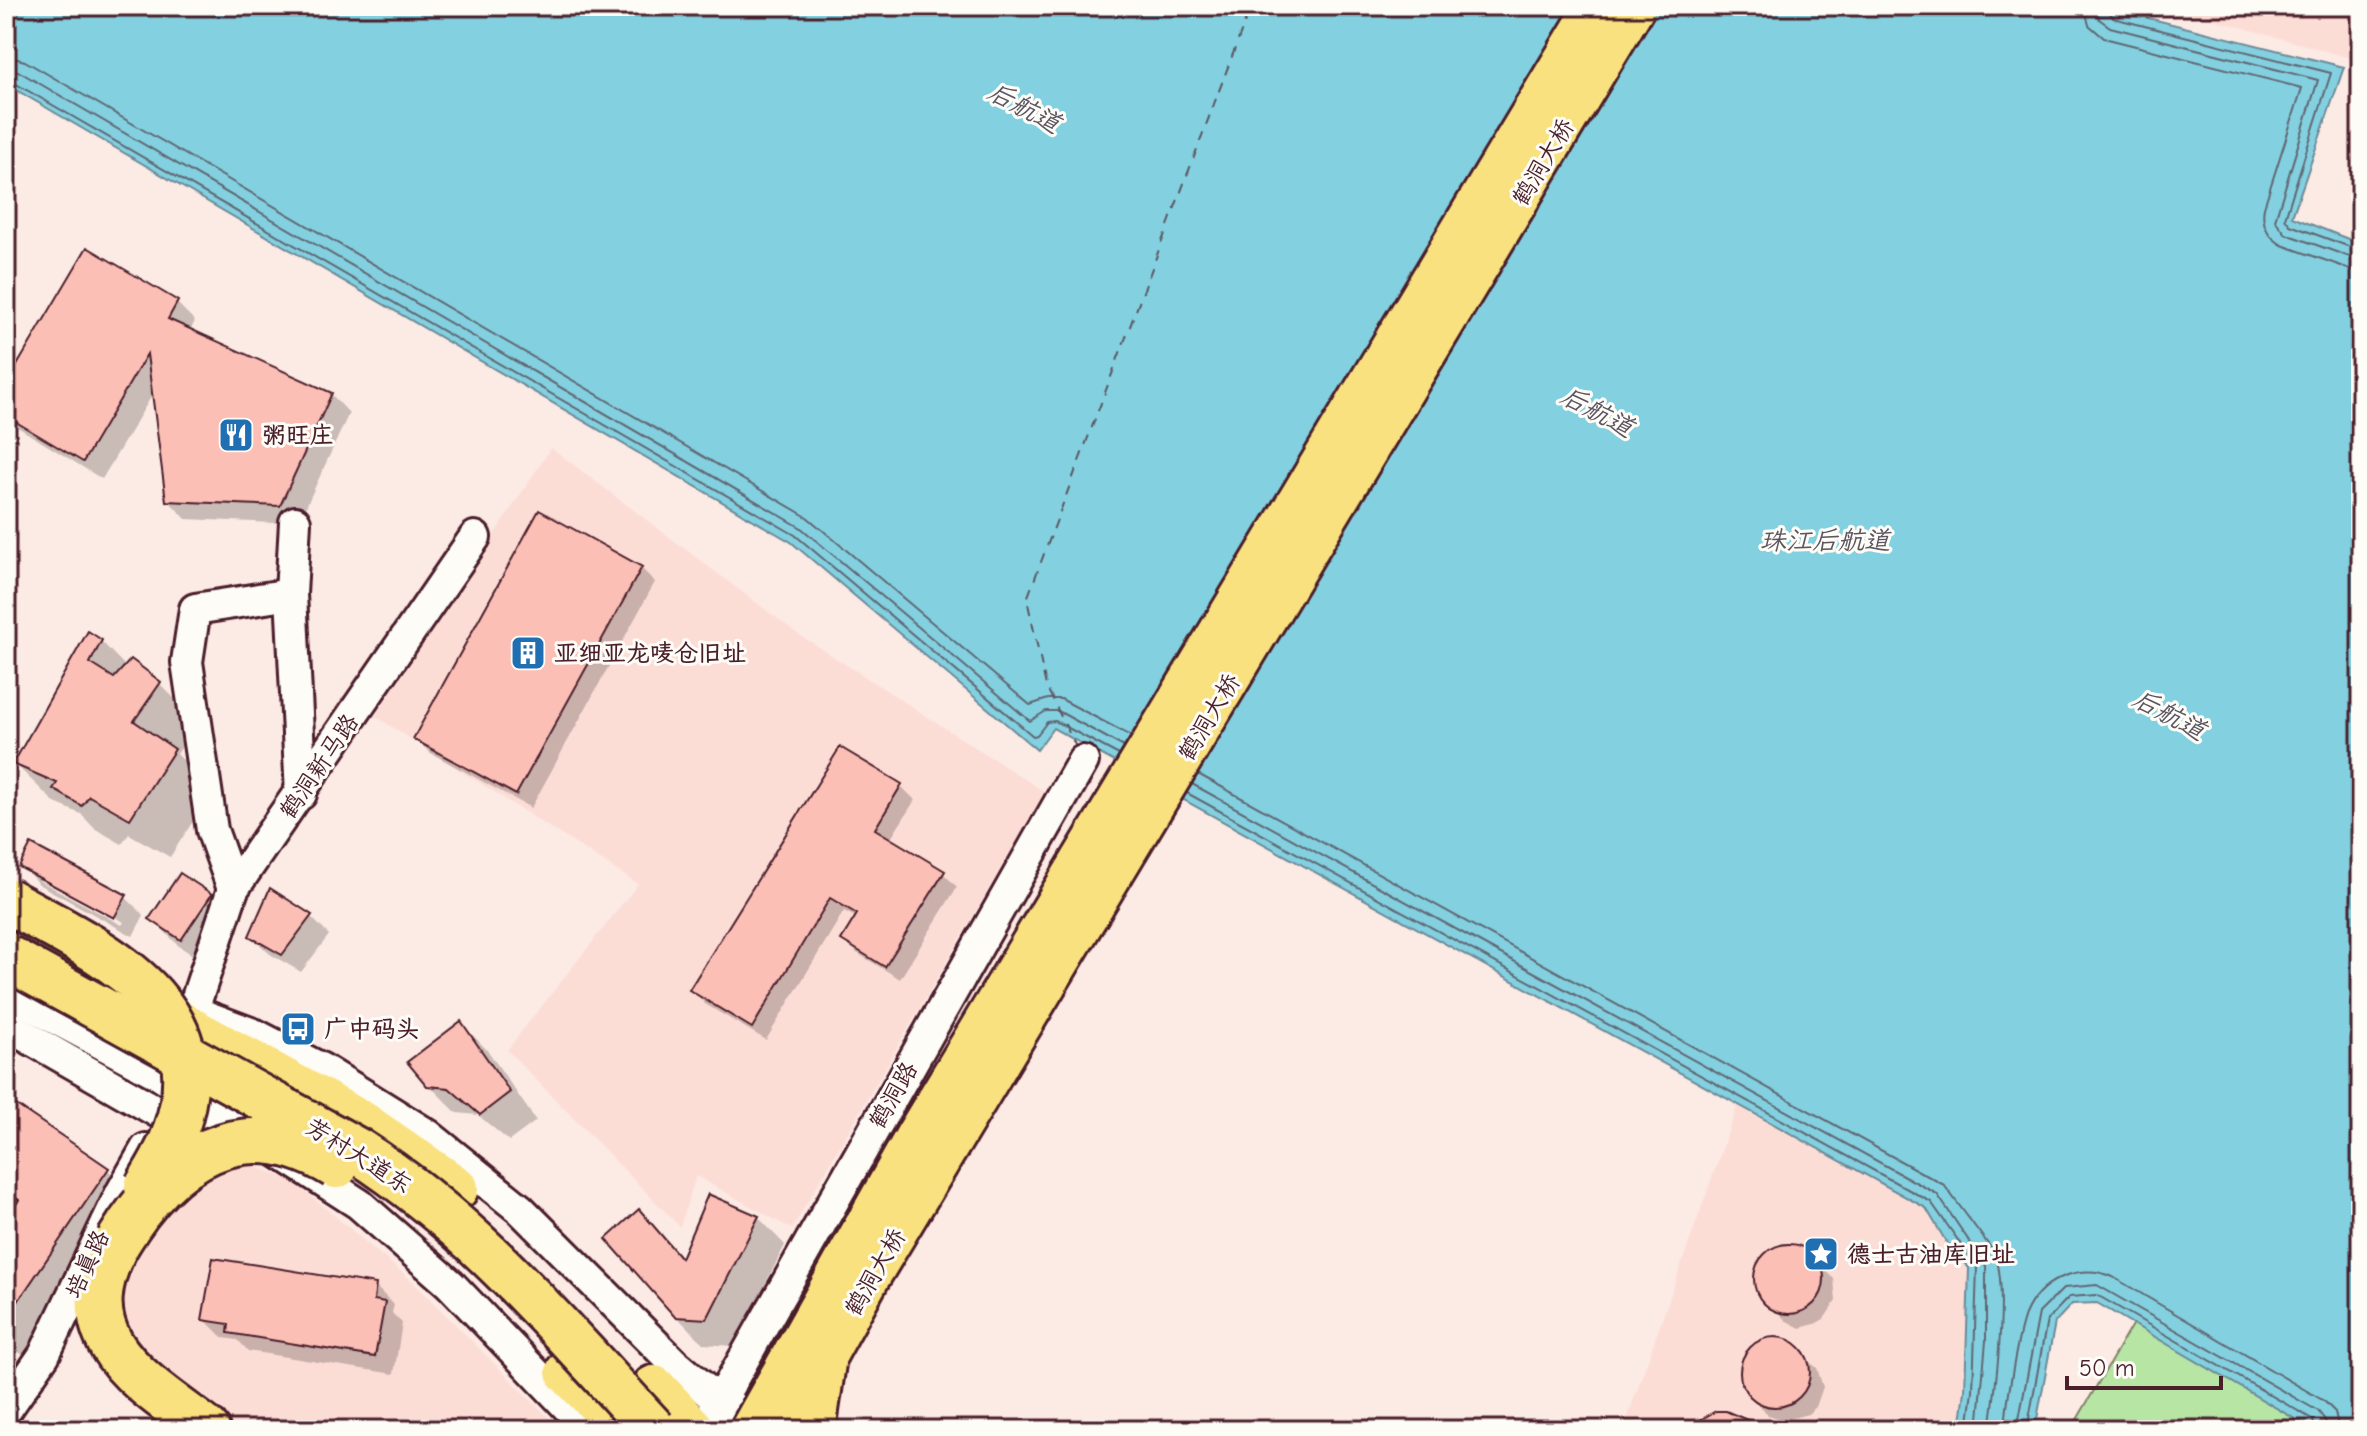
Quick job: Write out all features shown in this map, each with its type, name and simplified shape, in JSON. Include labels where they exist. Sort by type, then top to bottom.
[{"type":"highway","points":[[6,900],[131,973],[165,1010],[178,1039],[185,1086],[178,1125],[105,1270],[99,1299],[109,1344],[129,1370],[207,1430]]},
{"type":"highway","name":"芳村大道东","points":[[6,928],[363,1124],[456,1188],[514,1239],[654,1409]]},
{"type":"highway","name":"芳村大道东","points":[[6,957],[358,1151],[409,1185],[490,1255],[654,1409]]},
{"type":"highway","points":[[118,1242],[165,1179],[206,1152],[235,1143],[264,1141],[312,1153],[386,1198],[439,1240],[625,1430]]},
{"type":"highway","points":[[813,1430],[823,1363]]},
{"type":"highway","points":[[654,1409],[706,1416]]},
{"type":"highway","points":[[654,1409],[686,1430]]},
{"type":"main road","name":"鹤洞大桥","points":[[749,1430],[915,1135],[1595,6]]},
{"type":"main road","name":"鹤洞大桥","points":[[786,1430],[823,1363],[1636,6]]},
{"type":"street","points":[[295,522],[291,594],[301,794]]},
{"type":"street","name":"鹤洞新马路","points":[[193,1010],[233,889],[475,537]]},
{"type":"street","points":[[233,889],[212,830],[187,662],[195,609],[291,594]]},
{"type":"street","name":"鹤洞路","points":[[703,1430],[706,1416],[1083,761]]},
{"type":"street","name":"芳村大道东","points":[[6,992],[155,1072],[309,1170],[389,1227],[450,1284],[590,1430]]},
{"type":"street","name":"芳村大道东","points":[[130,995],[193,1010],[256,1035],[322,1069],[462,1160],[520,1209],[674,1363],[706,1416],[779,1430]]},
{"type":"street","points":[[6,1025],[165,1116],[309,1170]]},
{"type":"street","name":"培真路","points":[[6,1410],[44,1355],[121,1193],[165,1116]]},
{"type":"shaded area","points":[[2166,6],[2361,6],[2361,61]]},
{"type":"shaded area","points":[[551,448],[798,634],[1045,792],[792,1229],[696,1176],[680,1227],[507,1050],[638,884],[375,716]]},
{"type":"shaded area","name":"德士古油库旧址","points":[[1738,1104],[1926,1208],[1945,1240],[1969,1268],[1965,1391],[1959,1430],[1623,1430]]},
{"type":"shaded area","points":[[238,1160],[293,1181],[411,1280],[561,1430],[226,1430],[140,1365],[112,1288],[168,1193]]},
{"type":"green space","points":[[2133,1323],[2314,1430],[2071,1430]]},
{"type":"water","name":"珠江后航道","points":[[6,6],[2100,6],[2344,67],[2292,217],[2361,244],[2361,1430],[2314,1430],[2097,1303],[2072,1304],[2055,1322],[2035,1430],[1960,1429],[1965,1391],[1969,1268],[1945,1240],[1926,1208],[1053,728],[1037,750],[791,542],[6,84]]},
{"type":"building","points":[[87,247],[178,301],[168,319],[332,393],[280,506],[166,501],[147,354],[83,462],[6,416],[6,384]]},
{"type":"building","name":"亚细亚龙唛仓旧址","points":[[539,510],[642,567],[516,795],[413,739]]},
{"type":"building","points":[[88,631],[102,640],[90,663],[114,678],[131,659],[161,682],[134,721],[175,749],[130,819],[89,796],[82,806],[53,789],[57,783],[13,764]]},
{"type":"building","points":[[840,747],[902,784],[875,829],[945,871],[885,967],[841,940],[857,914],[830,898],[752,1028],[689,990]]},
{"type":"building","points":[[31,844],[127,895],[114,918],[19,867]]},
{"type":"building","points":[[180,873],[212,894],[181,940],[149,919]]},
{"type":"building","points":[[270,888],[312,915],[282,955],[249,936]]},
{"type":"building","points":[[461,1021],[510,1092],[480,1115],[449,1088],[427,1086],[407,1062]]},
{"type":"building","points":[[6,1098],[109,1168],[6,1319],[6,1219],[19,1200],[6,1191]]},
{"type":"building","points":[[708,1194],[759,1216],[707,1319],[675,1317],[606,1239],[639,1209],[681,1258]]},
{"type":"building","points":[[1789,1244],[1808,1250],[1818,1260],[1824,1279],[1818,1298],[1808,1308],[1789,1314],[1770,1308],[1760,1298],[1754,1279],[1760,1260],[1770,1250]]},
{"type":"building","points":[[213,1258],[376,1284],[374,1300],[385,1302],[375,1357],[228,1333],[229,1324],[202,1320]]},
{"type":"building","points":[[1775,1337],[1800,1347],[1810,1372],[1800,1397],[1775,1407],[1750,1397],[1740,1372],[1750,1347]]},
{"type":"building","points":[[1716,1411],[1726,1411],[1771,1430],[1682,1430]]},
{"type":"ferry route","points":[[1077,749],[1046,686],[1027,599],[1251,6]]},
{"type":"place","name":"粥旺庄","points":[[236,435]]},
{"type":"place","name":"亚细亚龙唛仓旧址","points":[[528,653]]},
{"type":"place","name":"广中码头","points":[[298,1029]]},
{"type":"place","name":"德士古油库旧址","points":[[1821,1254]]},
{"type":"water label","name":"后航道","points":[[1024,108]]},
{"type":"water label","name":"后航道","points":[[1597,412]]},
{"type":"water label","name":"后航道","points":[[2169,715]]}]
